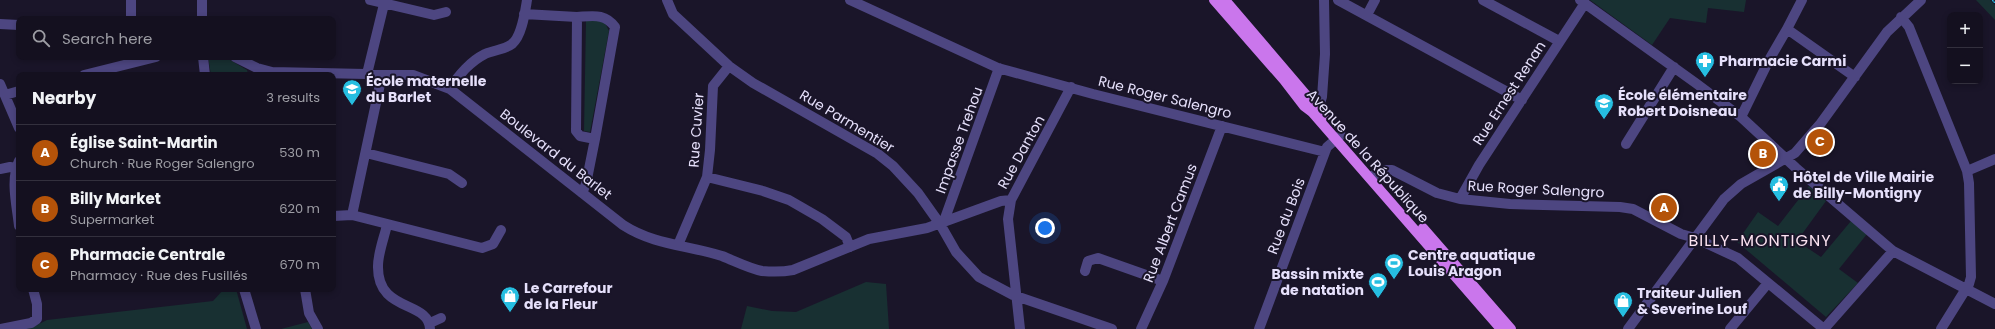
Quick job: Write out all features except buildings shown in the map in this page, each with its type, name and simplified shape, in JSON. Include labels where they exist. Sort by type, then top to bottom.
[{"type":"main road","name":"Avenue de la République","points":[[1214,0],[1304,106],[1314,109]]},
{"type":"main road","name":"Avenue de la République","points":[[1225,0],[1314,109],[1501,329]]},
{"type":"main road","name":"Avenue de la République","points":[[1372,176],[1511,329]]},
{"type":"street","points":[[131,0],[131,16]]},
{"type":"street","points":[[202,0],[202,16]]},
{"type":"street","points":[[370,0],[384,2],[434,15],[446,12]]},
{"type":"street","points":[[450,89],[471,63],[486,53],[501,49],[513,43],[520,31],[527,0]]},
{"type":"street","name":"Rue Parmentier","points":[[667,0],[673,14],[729,66],[753,83],[878,154],[893,166],[942,222],[956,252],[979,277],[1016,295],[1112,329]]},
{"type":"street","name":"Rue Roger Salengro","points":[[850,0],[998,68],[1325,152]]},
{"type":"street","points":[[1314,109],[1322,97],[1324,0]]},
{"type":"street","points":[[1338,0],[1522,100]]},
{"type":"street","points":[[1367,15],[1375,0]]},
{"type":"street","points":[[1483,0],[1559,41]]},
{"type":"street","points":[[1741,117],[1769,60],[1802,0]]},
{"type":"street","points":[[1628,329],[1695,238],[1731,193],[1741,184],[1795,153],[1807,141],[1887,32],[1921,0]]},
{"type":"street","points":[[367,74],[384,2]]},
{"type":"street","points":[[1583,2],[1741,117],[1786,159],[1893,251],[1995,304]]},
{"type":"street","name":"Rue Ernest Renan","points":[[1460,199],[1466,186],[1583,2]]},
{"type":"street","points":[[524,14],[577,17],[602,16],[610,21],[615,27],[595,139],[586,184],[582,193]]},
{"type":"street","points":[[577,17],[576,131],[580,136],[595,139]]},
{"type":"street","points":[[1901,18],[1909,27],[1967,171],[1969,183],[1971,277],[1966,289],[1941,329]]},
{"type":"street","points":[[0,24],[16,25]]},
{"type":"street","points":[[1787,29],[1855,77]]},
{"type":"street","points":[[96,72],[144,60]]},
{"type":"street","points":[[203,60],[204,72]]},
{"type":"street","name":"Boulevard du Barlet","points":[[239,60],[257,72]]},
{"type":"street","name":"Rue Cuvier","points":[[678,245],[707,177],[713,86],[729,66]]},
{"type":"street","points":[[1626,144],[1674,67]]},
{"type":"street","name":"Impasse Trehou","points":[[942,222],[998,68]]},
{"type":"street","name":"Boulevard du Barlet","points":[[336,73],[414,76],[450,89],[582,193],[636,233],[648,239],[721,256],[769,272],[793,270],[869,239],[942,222],[1001,201],[1010,200]]},
{"type":"street","points":[[352,215],[382,75]]},
{"type":"street","points":[[0,84],[16,121]]},
{"type":"street","name":"Rue Danton","points":[[1020,329],[1008,219],[1010,200],[1071,87]]},
{"type":"street","points":[[5,95],[16,92]]},
{"type":"street","name":"Rue Albert Camus","points":[[1141,329],[1163,281],[1222,126]]},
{"type":"street","name":"Rue du Bois","points":[[1258,329],[1325,152],[1339,137]]},
{"type":"street","points":[[366,153],[449,174],[462,183]]},
{"type":"street","points":[[1967,171],[1995,159]]},
{"type":"street","points":[[0,169],[16,164]]},
{"type":"street","name":"Rue Roger Salengro","points":[[1372,176],[1386,170],[1392,170],[1437,193],[1460,199],[1510,204],[1620,207],[1632,209],[1681,234],[1695,238],[1738,258],[1824,329]]},
{"type":"street","points":[[16,172],[16,190]]},
{"type":"street","points":[[707,177],[763,191],[789,200],[822,219],[846,237],[850,247]]},
{"type":"street","points":[[336,216],[352,215],[482,248],[493,244],[501,230]]},
{"type":"street","points":[[387,224],[378,260],[381,284],[389,296],[395,301],[420,311],[428,319],[430,326],[441,318]]},
{"type":"street","points":[[1824,329],[1893,251]]},
{"type":"street","points":[[1085,271],[1088,261],[1098,258],[1163,281]]},
{"type":"street","points":[[1730,329],[1768,282]]},
{"type":"street","points":[[0,329],[31,323],[37,319],[37,304],[34,292]]},
{"type":"street","points":[[245,292],[256,329]]},
{"type":"street","points":[[306,292],[309,313],[318,329]]},
{"type":"green space","points":[[1590,0],[1746,0],[1744,12],[1708,8],[1706,23],[1670,18],[1652,45]]},
{"type":"green space","points":[[1976,0],[1990,0],[1995,5],[1995,20]]},
{"type":"green space","points":[[586,21],[604,21],[609,31],[590,132],[584,131]]},
{"type":"green space","points":[[208,60],[230,60],[247,70],[248,72],[210,72]]},
{"type":"green space","points":[[1809,186],[1826,201],[1797,241],[1821,257],[1851,221],[1867,234],[1839,269],[1858,283],[1826,317],[1737,242],[1758,212],[1778,226]]},
{"type":"green space","points":[[866,282],[886,284],[889,329],[741,329],[747,306],[772,311],[796,312]]},
{"type":"green space","points":[[221,292],[237,292],[247,329],[17,329],[35,326],[47,320],[213,301]]},
{"type":"green space","points":[[308,322],[312,329],[281,329]]},
{"type":"place","name":"Pharmacie Carmi","points":[[1705,78]]},
{"type":"place","name":"École maternelle du Barlet","points":[[352,106]]},
{"type":"place","name":"École élémentaire Robert Doisneau","points":[[1604,120]]},
{"type":"place","name":"Pharmacie Centrale","points":[[1820,142]]},
{"type":"place","name":"Billy Market","points":[[1763,154]]},
{"type":"place","name":"Hôtel de Ville Mairie de Billy-Montigny","points":[[1779,202]]},
{"type":"place","name":"Église Saint-Martin","points":[[1664,208]]},
{"type":"place","name":"Centre aquatique Louis Aragon","points":[[1394,280]]},
{"type":"place","name":"Bassin mixte de natation","points":[[1378,299]]},
{"type":"place","name":"Le Carrefour de la Fleur","points":[[510,313]]},
{"type":"place","name":"Traiteur Julien & Severine Louf","points":[[1623,318]]},
{"type":"district","name":"BILLY-MONTIGNY","points":[[1760,240]]}]
